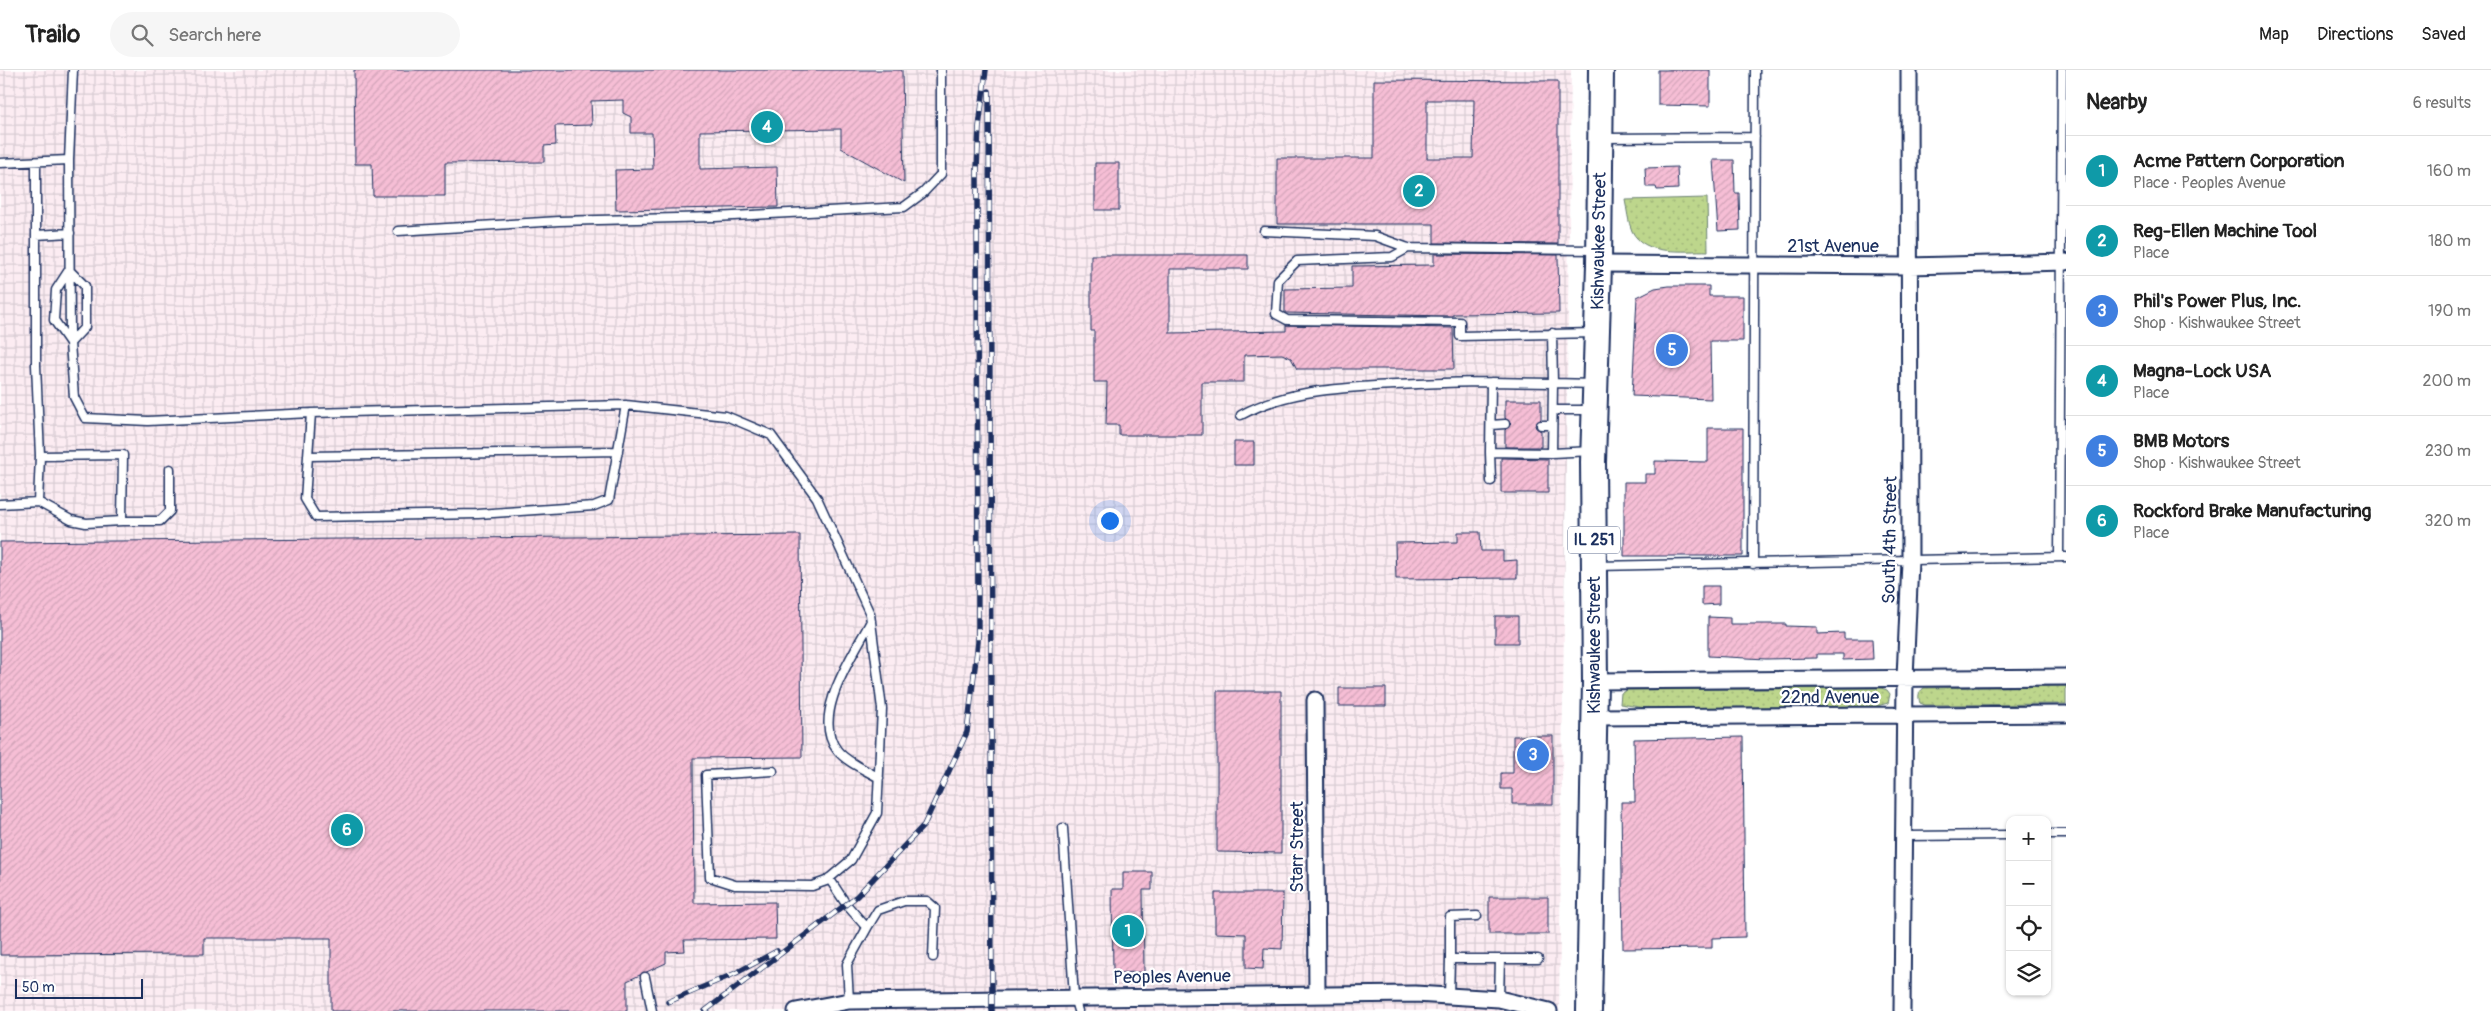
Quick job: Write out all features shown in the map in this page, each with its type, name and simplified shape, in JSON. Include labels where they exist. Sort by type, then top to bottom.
[{"type":"main road","name":"Kishwaukee Street","points":[[1589,1011],[1594,717],[1594,451],[1601,70]]},
{"type":"street","name":"South 4th Street","points":[[1902,1011],[1905,678],[1910,561],[1910,70]]},
{"type":"street","name":"21st Avenue","points":[[1599,257],[1754,265],[1910,266],[2063,262]]},
{"type":"street","name":"22nd Avenue","points":[[1594,681],[2066,677]]},
{"type":"street","name":"Starr Street","points":[[1315,700],[1317,994]]},
{"type":"street","name":"22nd Avenue","points":[[1594,717],[2066,714]]},
{"type":"street","name":"Peoples Avenue","points":[[796,1011],[849,1001],[1076,1004],[1317,994],[1415,994],[1499,999],[1549,1011]]},
{"type":"lane","points":[[73,70],[68,160],[70,343],[74,397],[85,418],[148,421],[311,413],[626,405],[726,416],[771,435],[817,498],[870,614],[882,709],[877,813],[851,860],[829,878],[812,886],[735,886],[710,877],[706,775],[773,771]]},
{"type":"lane","points":[[398,231],[559,221],[904,207],[923,193],[941,174],[941,70]]},
{"type":"lane","points":[[1753,564],[1755,70]]},
{"type":"lane","points":[[1594,566],[2062,557],[2062,70]]},
{"type":"lane","points":[[1600,138],[1755,137]]},
{"type":"lane","points":[[0,163],[68,160]]},
{"type":"lane","points":[[36,162],[36,365],[40,456],[38,502]]},
{"type":"lane","points":[[1264,231],[1375,236],[1408,248],[1599,257]]},
{"type":"lane","points":[[36,235],[70,233]]},
{"type":"lane","points":[[1408,248],[1392,257],[1297,261],[1278,280],[1276,314],[1287,320],[1460,322],[1460,336],[1597,333]]},
{"type":"lane","points":[[69,270],[56,290],[54,320],[70,343]]},
{"type":"lane","points":[[69,270],[85,286],[85,327],[70,343]]},
{"type":"lane","points":[[1552,333],[1552,452]]},
{"type":"lane","points":[[1241,416],[1262,403],[1315,390],[1437,382],[1596,384]]},
{"type":"lane","points":[[1491,382],[1491,481]]},
{"type":"lane","points":[[311,413],[305,499],[316,517],[478,514],[594,506],[609,500],[626,405]]},
{"type":"lane","points":[[1553,410],[1595,410]]},
{"type":"lane","points":[[1491,424],[1505,424]]},
{"type":"lane","points":[[1541,425],[1552,425]]},
{"type":"lane","points":[[309,456],[618,451]]},
{"type":"lane","points":[[1490,452],[1594,451]]},
{"type":"lane","points":[[40,456],[123,455],[122,521]]},
{"type":"lane","points":[[0,504],[38,502],[72,520],[86,523],[160,521],[170,510],[170,469]]},
{"type":"lane","points":[[871,621],[831,699],[828,723],[830,739],[839,752],[879,778]]},
{"type":"lane","points":[[1063,828],[1076,1004]]},
{"type":"lane","points":[[2051,834],[2066,834]]},
{"type":"lane","points":[[1905,836],[2006,835]]},
{"type":"lane","points":[[829,878],[846,904],[867,928]]},
{"type":"lane","points":[[849,1001],[847,964],[878,910],[904,901],[927,901],[935,908],[933,957]]},
{"type":"lane","points":[[1449,996],[1450,917],[1477,916]]},
{"type":"lane","points":[[1450,959],[1538,959]]},
{"type":"lane","points":[[1499,999],[1500,959]]},
{"type":"lane","points":[[645,977],[652,1011]]},
{"type":"shaded area","points":[[0,70],[1571,70],[1559,1011],[0,1011]]},
{"type":"green space","points":[[1707,198],[1708,251],[1666,250],[1646,245],[1632,231],[1625,200]]},
{"type":"green space","points":[[2066,686],[2066,704],[1925,705],[1920,703],[1919,698],[1924,688]]},
{"type":"green space","points":[[1881,688],[1887,690],[1890,694],[1888,703],[1877,706],[1646,708],[1620,704],[1621,693],[1627,690]]},
{"type":"building","points":[[354,70],[902,70],[904,183],[841,148],[841,129],[700,131],[700,169],[777,167],[778,207],[616,210],[615,170],[653,169],[652,133],[631,133],[631,117],[623,113],[623,100],[591,101],[592,125],[555,126],[556,145],[544,146],[544,162],[445,163],[445,196],[373,196],[372,164],[355,164]]},
{"type":"building","points":[[1658,70],[1710,70],[1710,106],[1658,105]]},
{"type":"building","points":[[1374,80],[1558,81],[1558,244],[1434,243],[1434,224],[1277,224],[1277,158],[1374,158]],"holes":[[[1427,100],[1474,100],[1473,158],[1427,158]]]},
{"type":"building","points":[[1713,160],[1734,160],[1735,193],[1739,193],[1740,230],[1718,231]]},
{"type":"building","points":[[1095,163],[1119,163],[1119,210],[1095,210]]},
{"type":"building","points":[[1677,167],[1678,189],[1657,190],[1656,187],[1646,187],[1645,168]]},
{"type":"building","points":[[1434,254],[1558,255],[1559,313],[1453,314],[1453,316],[1285,313],[1285,289],[1352,288],[1352,266],[1434,265]]},
{"type":"building","points":[[1091,255],[1248,255],[1248,269],[1170,269],[1170,333],[1286,331],[1286,325],[1453,328],[1454,369],[1297,369],[1291,358],[1282,354],[1244,355],[1244,382],[1202,382],[1202,435],[1119,435],[1119,425],[1106,425],[1107,382],[1094,382],[1094,331],[1091,331]]},
{"type":"building","points":[[1709,286],[1709,296],[1743,296],[1743,341],[1710,341],[1711,399],[1632,396],[1637,297],[1655,288]]},
{"type":"building","points":[[1505,400],[1541,400],[1541,419],[1535,425],[1541,431],[1541,447],[1505,447],[1505,430],[1511,424],[1505,418]]},
{"type":"building","points":[[1708,428],[1743,428],[1743,556],[1624,556],[1624,482],[1645,482],[1645,474],[1655,474],[1655,461],[1708,462]]},
{"type":"building","points":[[1234,442],[1254,442],[1254,465],[1234,465]]},
{"type":"building","points":[[1501,458],[1548,459],[1548,493],[1501,493]]},
{"type":"building","points":[[1458,532],[1480,532],[1481,551],[1503,551],[1503,561],[1517,560],[1517,578],[1396,579],[1395,543],[1458,542]]},
{"type":"building","points":[[800,535],[802,757],[693,758],[694,903],[775,902],[776,939],[684,940],[685,951],[666,952],[666,963],[627,981],[627,1011],[331,1011],[331,938],[204,938],[204,954],[0,955],[0,542]]},
{"type":"building","points":[[1702,586],[1719,586],[1719,604],[1702,605]]},
{"type":"building","points":[[1495,616],[1518,616],[1518,643],[1495,643]]},
{"type":"building","points":[[1708,617],[1730,618],[1730,624],[1786,624],[1786,626],[1817,627],[1817,634],[1844,633],[1844,639],[1872,639],[1873,659],[1843,660],[1843,654],[1817,654],[1817,658],[1766,659],[1708,656]]},
{"type":"building","points":[[1339,688],[1386,688],[1386,706],[1339,706]]},
{"type":"building","points":[[1217,691],[1281,691],[1281,853],[1217,852]]},
{"type":"building","points":[[1513,736],[1553,736],[1553,804],[1512,804],[1512,789],[1501,789],[1501,773],[1513,773]]},
{"type":"building","points":[[1743,737],[1745,937],[1712,938],[1712,948],[1623,949],[1621,802],[1635,802],[1634,739]]},
{"type":"building","points":[[1123,872],[1152,872],[1152,890],[1143,890],[1144,972],[1113,973],[1112,889],[1123,889]]},
{"type":"building","points":[[1215,893],[1283,893],[1282,949],[1264,948],[1263,969],[1246,968],[1246,934],[1215,933]]},
{"type":"building","points":[[1489,897],[1548,897],[1548,934],[1489,934]]},
{"type":"railway","points":[[705,1011],[857,896],[924,825],[967,732],[978,642],[977,169],[979,127],[986,70]]},
{"type":"railway","points":[[989,91],[992,1011]]},
{"type":"railway","points":[[668,1002],[736,973],[777,951]]},
{"type":"place","name":"Magna-Lock USA","points":[[767,127]]},
{"type":"place","name":"Reg-Ellen Machine Tool","points":[[1419,191]]},
{"type":"place","name":"BMB Motors","points":[[1672,350]]},
{"type":"place","name":"Phil's Power Plus, Inc.","points":[[1533,755]]},
{"type":"place","name":"Rockford Brake Manufacturing","points":[[347,830]]},
{"type":"place","name":"Acme Pattern Corporation","points":[[1128,931]]}]
